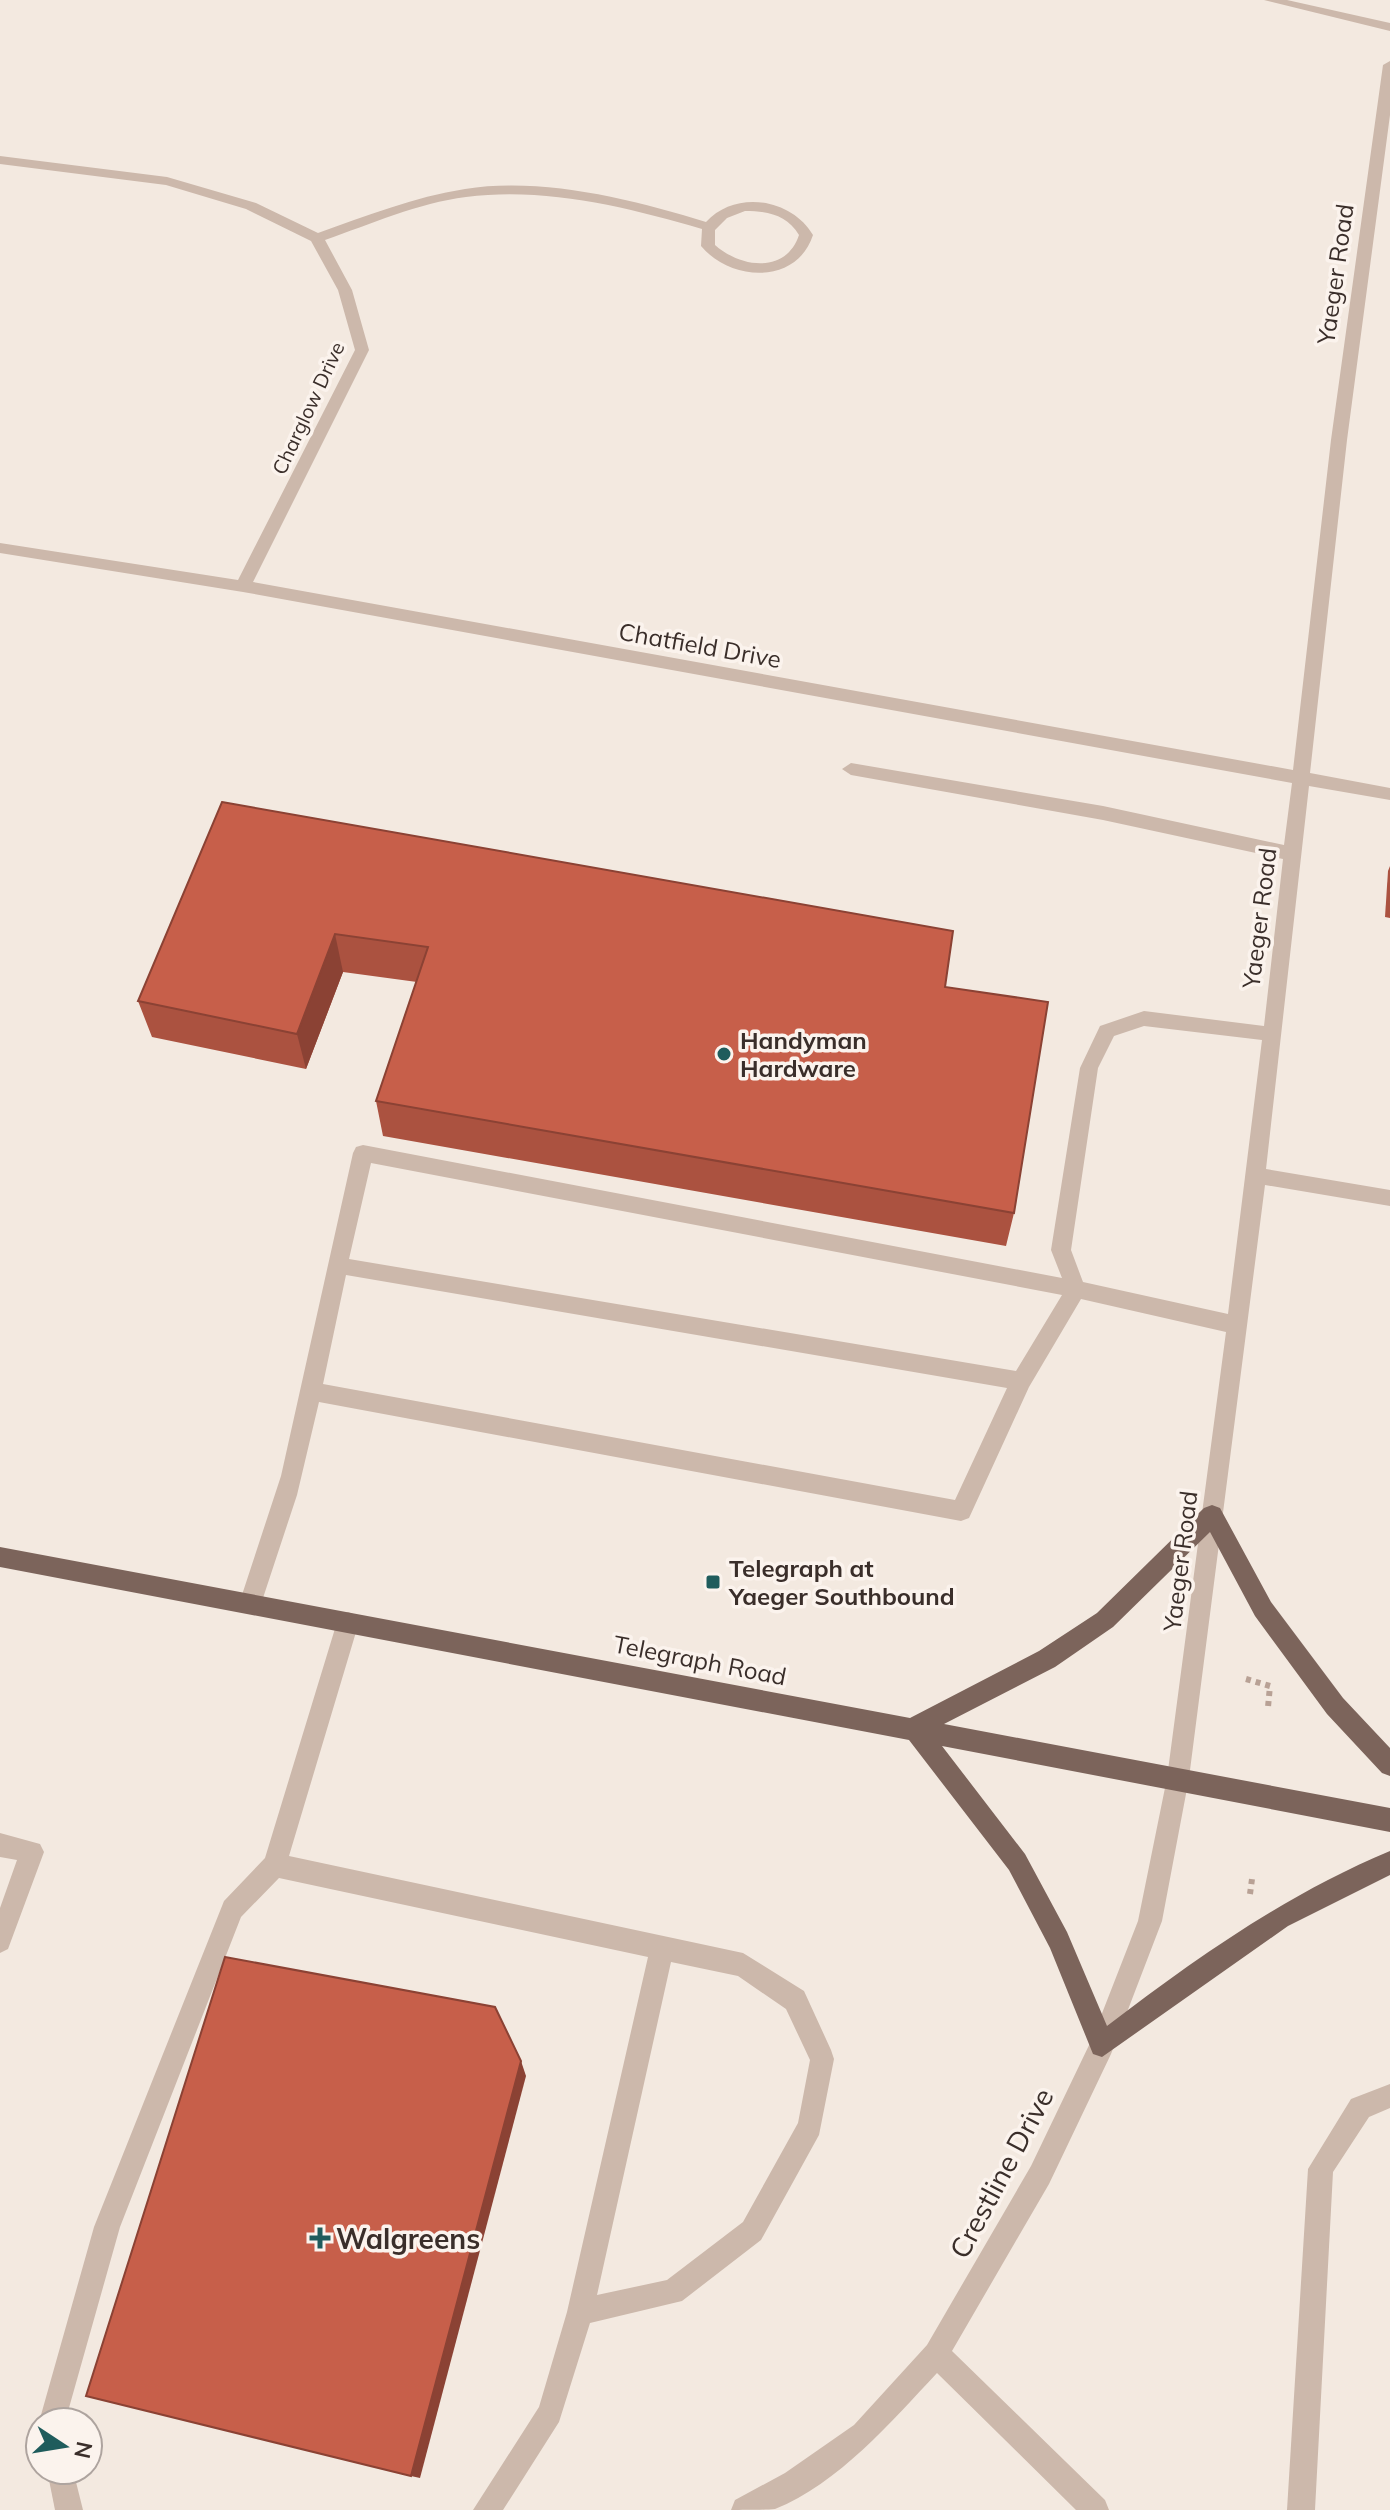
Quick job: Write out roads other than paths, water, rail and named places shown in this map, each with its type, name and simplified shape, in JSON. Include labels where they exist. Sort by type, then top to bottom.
[{"type":"main road","points":[[1390,1765],[1335,1706],[1263,1609],[1212,1515],[1105,1620],[1047,1659],[914,1728],[1017,1862],[1059,1940],[1102,2045],[1260,1931],[1309,1901],[1390,1863]]},
{"type":"main road","name":"Telegraph Road","points":[[0,1557],[1390,1820]]},
{"type":"street","points":[[1270,0],[1390,27]]},
{"type":"street","name":"Yaeger Road","points":[[1178,1778],[1256,1175],[1339,440],[1390,65]]},
{"type":"street","points":[[0,160],[167,181],[251,206],[317,238],[399,209],[466,193],[557,192],[638,206],[709,227]]},
{"type":"street","points":[[762,207],[792,216],[806,235],[805,245],[787,262],[765,268],[741,267],[727,262],[708,246],[709,227],[729,211],[762,207]]},
{"type":"street","name":"Charglow Drive","points":[[243,586],[362,350],[345,290],[317,238]]},
{"type":"street","name":"Chatfield Drive","points":[[0,548],[243,586],[1390,794]]},
{"type":"street","points":[[851,769],[1103,813],[1293,854]]},
{"type":"street","points":[[1076,1289],[1061,1250],[1089,1068],[1107,1031],[1144,1018],[1271,1034]]},
{"type":"street","points":[[250,1604],[295,1462],[363,1153],[1076,1289],[1236,1325]]},
{"type":"street","points":[[1256,1175],[1390,1198]]},
{"type":"street","points":[[336,1265],[1021,1381]]},
{"type":"street","points":[[309,1391],[961,1511],[1021,1381],[1076,1289]]},
{"type":"street","points":[[57,2406],[107,2227],[232,1909],[275,1865],[348,1622]]},
{"type":"street","name":"Crestline Drive","points":[[745,2510],[795,2483],[863,2434],[936,2354],[1040,2175],[1102,2045],[1150,1921],[1178,1778]]},
{"type":"street","points":[[0,1845],[32,1852],[0,1941]]},
{"type":"street","points":[[275,1865],[743,1965],[795,2000],[822,2059],[810,2126],[752,2231],[673,2292],[580,2312]]},
{"type":"street","points":[[487,2510],[550,2413],[580,2312],[662,1948]]},
{"type":"street","points":[[1301,2510],[1321,2169],[1360,2108],[1390,2096]]},
{"type":"street","points":[[936,2354],[1095,2510]]},
{"type":"street","points":[[64,2486],[69,2510]]},
{"type":"place","name":"Handyman Hardware","points":[[724,1054]]},
{"type":"place","name":"Telegraph at Yaeger Southbound","points":[[713,1582]]},
{"type":"place","name":"Walgreens","points":[[320,2238]]}]
